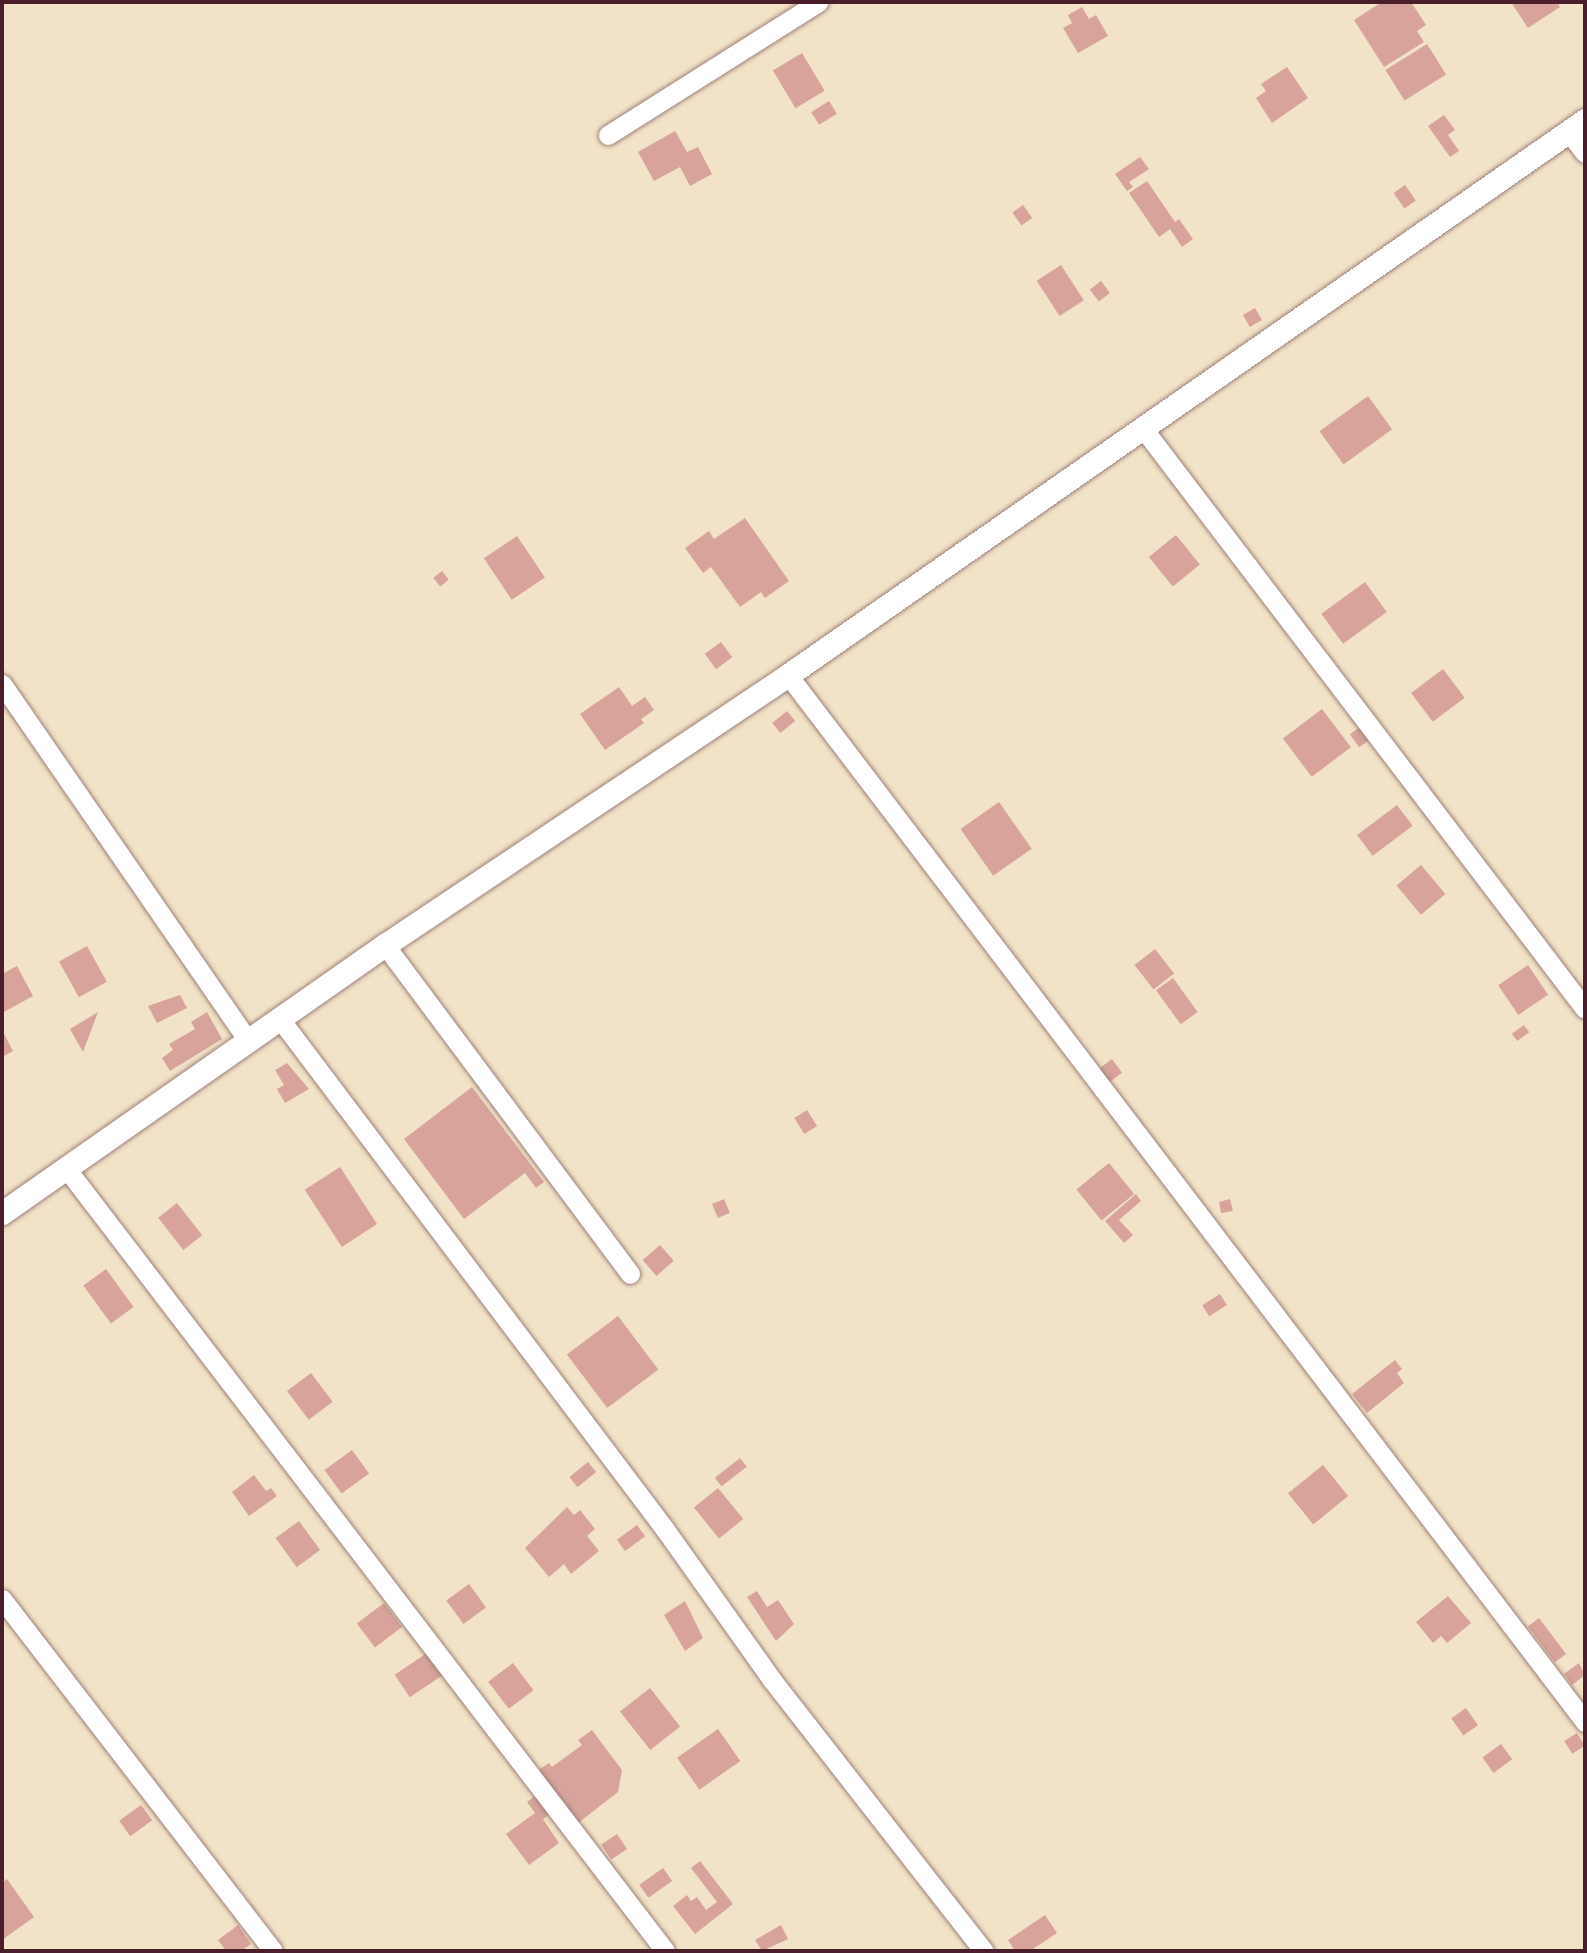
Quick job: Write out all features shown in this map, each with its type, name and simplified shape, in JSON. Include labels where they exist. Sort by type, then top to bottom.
[{"type":"street","points":[[608,135],[818,2]]},
{"type":"street","points":[[2,1213],[386,945],[788,674],[1577,126],[1585,153]]},
{"type":"street","points":[[1142,428],[1585,1009]]},
{"type":"street","points":[[788,674],[1585,1722]]},
{"type":"street","points":[[2,684],[248,1041]]},
{"type":"street","points":[[386,945],[629,1274]]},
{"type":"street","points":[[280,1019],[664,1528],[772,1680],[984,1951]]},
{"type":"street","points":[[66,1168],[665,1951]]},
{"type":"street","points":[[2,1599],[273,1951]]},
{"type":"building","points":[[1382,2],[1411,2],[1426,25],[1417,31],[1424,42],[1384,67],[1354,20]]},
{"type":"building","points":[[1511,2],[1557,2],[1560,7],[1528,28]]},
{"type":"building","points":[[1082,7],[1089,19],[1096,15],[1108,36],[1078,53],[1063,28],[1072,23],[1068,15]]},
{"type":"building","points":[[1427,44],[1446,75],[1405,100],[1385,70]]},
{"type":"building","points":[[802,53],[825,91],[796,108],[773,71]]},
{"type":"building","points":[[1287,67],[1308,98],[1272,123],[1256,98],[1266,91],[1261,84]]},
{"type":"building","points":[[829,101],[837,114],[819,125],[811,112]]},
{"type":"building","points":[[1444,115],[1455,130],[1448,135],[1459,151],[1450,157],[1428,126]]},
{"type":"building","points":[[675,131],[687,152],[698,147],[712,174],[690,186],[680,167],[654,181],[638,152]]},
{"type":"building","points":[[1140,157],[1149,169],[1129,182],[1133,187],[1127,191],[1115,174]]},
{"type":"building","points":[[1147,181],[1175,222],[1179,219],[1193,239],[1182,247],[1170,229],[1159,237],[1129,193]]},
{"type":"building","points":[[1405,185],[1416,201],[1404,209],[1394,193]]},
{"type":"building","points":[[1023,205],[1032,218],[1022,226],[1012,212]]},
{"type":"building","points":[[1061,265],[1084,300],[1060,316],[1037,281]]},
{"type":"building","points":[[1101,281],[1110,293],[1099,301],[1090,289]]},
{"type":"building","points":[[1255,308],[1262,320],[1250,327],[1243,315]]},
{"type":"building","points":[[1368,396],[1392,429],[1344,464],[1319,431]]},
{"type":"building","points":[[745,518],[789,581],[765,598],[761,592],[740,607],[711,567],[703,573],[685,548],[709,531],[714,539]]},
{"type":"building","points":[[1176,535],[1200,565],[1173,587],[1149,557]]},
{"type":"building","points":[[517,536],[545,577],[512,600],[484,558]]},
{"type":"building","points":[[442,571],[449,580],[440,586],[433,578]]},
{"type":"building","points":[[1365,582],[1387,612],[1343,644],[1321,614]]},
{"type":"building","points":[[721,642],[732,657],[716,669],[705,654]]},
{"type":"building","points":[[1443,669],[1465,698],[1433,722],[1411,693]]},
{"type":"building","points":[[619,687],[632,706],[645,697],[654,710],[641,719],[644,723],[605,750],[580,714]]},
{"type":"building","points":[[1322,709],[1351,747],[1312,777],[1283,738]]},
{"type":"building","points":[[787,711],[795,721],[780,733],[772,723]]},
{"type":"building","points":[[1363,725],[1372,738],[1359,747],[1350,734]]},
{"type":"building","points":[[999,802],[1032,849],[993,876],[960,829]]},
{"type":"building","points":[[1397,805],[1413,826],[1373,856],[1357,835]]},
{"type":"building","points":[[1421,865],[1445,894],[1421,915],[1396,886]]},
{"type":"building","points":[[87,946],[107,982],[79,997],[59,962]]},
{"type":"building","points":[[1155,949],[1174,973],[1154,989],[1135,965]]},
{"type":"building","points":[[1528,965],[1548,995],[1518,1015],[1498,985]]},
{"type":"building","points":[[17,966],[33,996],[2,1013],[2,974]]},
{"type":"building","points":[[1173,978],[1198,1012],[1181,1024],[1156,990]]},
{"type":"building","points":[[180,995],[187,1008],[157,1023],[148,1006]]},
{"type":"building","points":[[98,1012],[83,1052],[70,1029]]},
{"type":"building","points":[[207,1012],[222,1039],[170,1071],[162,1058],[173,1050],[169,1044],[195,1029],[191,1022]]},
{"type":"building","points":[[1524,1025],[1529,1032],[1517,1041],[1512,1034]]},
{"type":"building","points":[[2,1030],[13,1051],[2,1057]]},
{"type":"building","points":[[1112,1059],[1122,1073],[1109,1082],[1099,1068]]},
{"type":"building","points":[[287,1063],[309,1089],[285,1103],[277,1089],[284,1085],[275,1070]]},
{"type":"building","points":[[472,1087],[544,1182],[536,1188],[525,1173],[464,1219],[404,1139]]},
{"type":"building","points":[[807,1110],[817,1126],[804,1134],[794,1118]]},
{"type":"building","points":[[1109,1163],[1134,1194],[1102,1221],[1076,1189]]},
{"type":"building","points":[[340,1167],[377,1224],[342,1247],[305,1190]]},
{"type":"building","points":[[1136,1194],[1141,1201],[1119,1220],[1133,1235],[1124,1243],[1105,1221]]},
{"type":"building","points":[[724,1199],[730,1213],[718,1218],[712,1204]]},
{"type":"building","points":[[1230,1199],[1233,1211],[1221,1213],[1219,1202]]},
{"type":"building","points":[[177,1203],[202,1235],[183,1250],[158,1218]]},
{"type":"building","points":[[660,1245],[674,1261],[656,1276],[643,1260]]},
{"type":"building","points":[[106,1269],[134,1307],[111,1323],[83,1285]]},
{"type":"building","points":[[1220,1294],[1227,1305],[1209,1316],[1202,1305]]},
{"type":"building","points":[[618,1316],[658,1370],[607,1408],[567,1355]]},
{"type":"building","points":[[1395,1360],[1402,1369],[1397,1373],[1404,1383],[1367,1413],[1352,1394]]},
{"type":"building","points":[[311,1373],[333,1402],[309,1420],[287,1391]]},
{"type":"building","points":[[352,1450],[369,1473],[342,1493],[324,1470]]},
{"type":"building","points":[[740,1458],[747,1467],[722,1486],[715,1478]]},
{"type":"building","points":[[588,1462],[596,1472],[578,1487],[569,1477]]},
{"type":"building","points":[[1323,1465],[1348,1496],[1313,1524],[1288,1493]]},
{"type":"building","points":[[254,1475],[266,1491],[271,1488],[277,1496],[249,1516],[232,1492]]},
{"type":"building","points":[[718,1488],[743,1519],[719,1539],[694,1508]]},
{"type":"building","points":[[567,1507],[574,1515],[580,1510],[595,1529],[587,1536],[599,1551],[571,1574],[564,1564],[549,1577],[525,1548]]},
{"type":"building","points":[[299,1521],[320,1550],[297,1567],[276,1538]]},
{"type":"building","points":[[637,1525],[645,1536],[625,1551],[617,1540]]},
{"type":"building","points":[[469,1584],[486,1607],[463,1624],[446,1600]]},
{"type":"building","points":[[757,1591],[767,1607],[778,1600],[794,1624],[776,1641],[747,1597]]},
{"type":"building","points":[[1448,1596],[1471,1623],[1447,1643],[1441,1636],[1433,1643],[1416,1622]]},
{"type":"building","points":[[685,1601],[703,1638],[685,1651],[664,1615]]},
{"type":"building","points":[[384,1603],[402,1627],[375,1647],[357,1623]]},
{"type":"building","points":[[1539,1618],[1566,1654],[1555,1662],[1528,1626]]},
{"type":"building","points":[[427,1653],[442,1675],[410,1697],[395,1675]]},
{"type":"building","points":[[513,1663],[533,1690],[509,1709],[488,1682]]},
{"type":"building","points":[[1579,1663],[1585,1675],[1572,1685],[1564,1674]]},
{"type":"building","points":[[650,1688],[680,1727],[650,1750],[620,1711]]},
{"type":"building","points":[[1466,1708],[1478,1725],[1463,1736],[1451,1718]]},
{"type":"building","points":[[718,1729],[740,1761],[699,1790],[677,1758]]},
{"type":"building","points":[[592,1730],[622,1770],[618,1792],[578,1823],[537,1771],[549,1763],[552,1767],[582,1745],[578,1740]]},
{"type":"building","points":[[1577,1733],[1585,1746],[1572,1754],[1564,1741]]},
{"type":"building","points":[[1501,1744],[1512,1759],[1494,1773],[1482,1758]]},
{"type":"building","points":[[536,1795],[550,1814],[543,1819],[559,1843],[529,1865],[506,1834],[535,1813],[527,1802]]},
{"type":"building","points":[[141,1805],[152,1820],[130,1836],[119,1821]]},
{"type":"building","points":[[617,1834],[627,1849],[611,1860],[601,1845]]},
{"type":"building","points":[[700,1861],[733,1904],[695,1934],[673,1906],[687,1895],[691,1901],[697,1897],[706,1910],[717,1902],[691,1868]]},
{"type":"building","points":[[663,1868],[672,1881],[648,1898],[639,1885]]},
{"type":"building","points":[[7,1879],[34,1917],[2,1940],[2,1883]]},
{"type":"building","points":[[1045,1915],[1057,1933],[1030,1951],[1015,1951],[1008,1940]]},
{"type":"building","points":[[238,1925],[251,1944],[241,1951],[226,1951],[218,1940]]},
{"type":"building","points":[[781,1925],[788,1939],[762,1951],[755,1940]]}]
